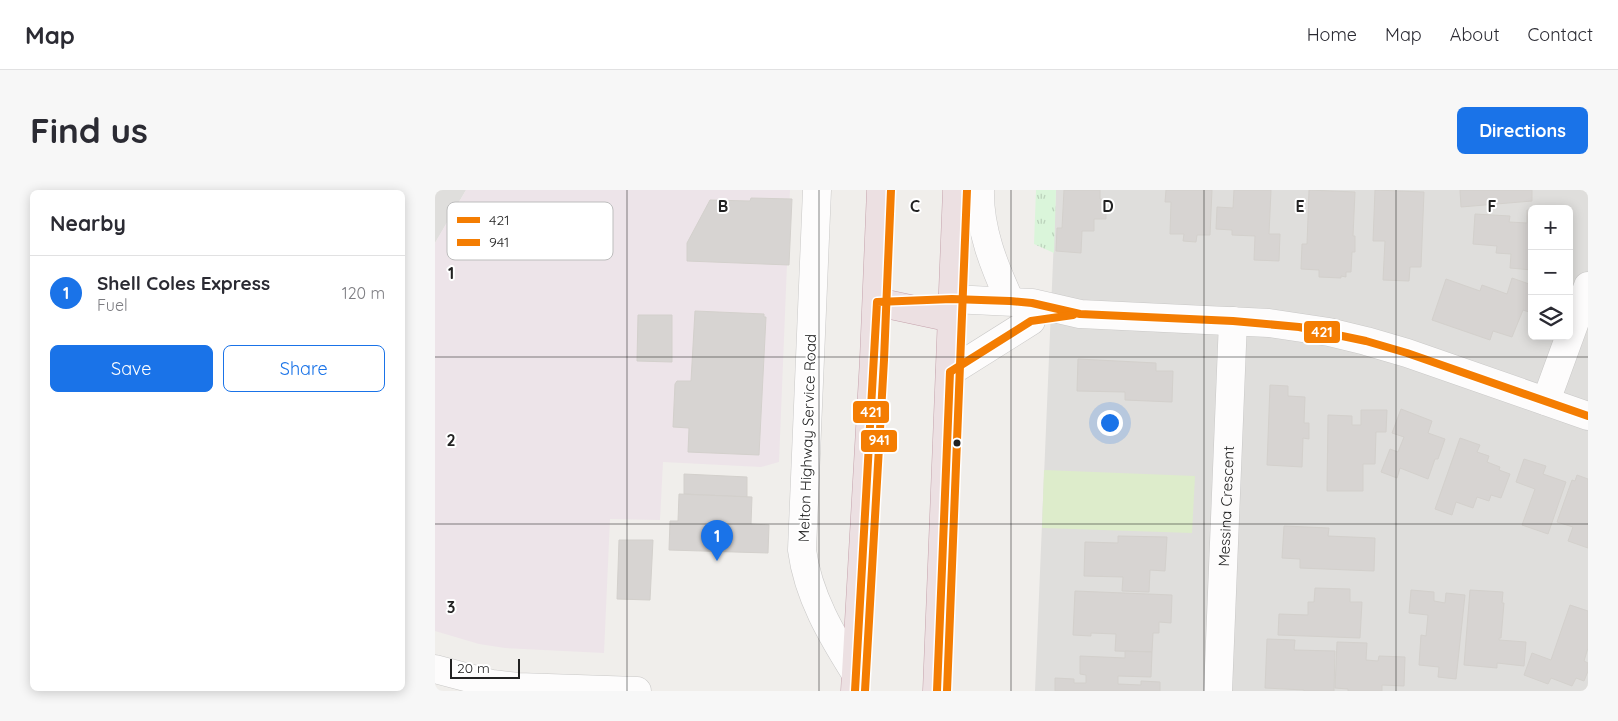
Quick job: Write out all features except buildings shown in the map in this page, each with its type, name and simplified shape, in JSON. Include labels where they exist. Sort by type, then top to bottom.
[{"type":"highway","points":[[855,682],[877,302],[881,190]]},
{"type":"highway","points":[[937,691],[957,190]]},
{"type":"highway","points":[[877,302],[952,308]]},
{"type":"street","name":"Melton Highway Service Road","points":[[817,190],[802,550],[805,570],[811,588],[855,682]]},
{"type":"street","points":[[980,190],[984,230],[996,270],[1010,302]]},
{"type":"street","points":[[1546,401],[1588,286]]},
{"type":"street","points":[[952,308],[1010,302],[1032,303],[1080,314],[1233,321],[1299,327],[1366,341],[1588,416]]},
{"type":"street","points":[[952,308],[1031,321],[1080,314]]},
{"type":"street","points":[[950,372],[1031,321]]},
{"type":"street","name":"Messina Crescent","points":[[1219,691],[1233,321]]},
{"type":"street","points":[[435,669],[492,684],[518,687],[637,691]]},
{"type":"shaded area","points":[[435,190],[466,190],[459,202],[447,202],[447,222],[435,243]]},
{"type":"shaded area","points":[[466,190],[790,190],[779,462],[761,467],[663,462],[660,520],[610,519],[604,653],[505,648],[479,644],[435,631],[435,243],[447,222],[447,260],[613,260],[613,202],[459,202]]},
{"type":"shaded area","points":[[1056,190],[1588,190],[1588,691],[1035,691]]},
{"type":"green space","points":[[1036,190],[1056,190],[1054,253],[1034,244]]},
{"type":"green space","points":[[1044,470],[1195,476],[1192,533],[1042,528]]},
{"type":"transit line","name":"941","points":[[865,691],[884,360],[891,190]]},
{"type":"transit line","name":"941","points":[[947,691],[967,190]]},
{"type":"transit line","name":"421","points":[[855,691],[877,302],[952,299],[1010,301],[1032,303],[1080,314],[1233,321],[1299,327],[1366,341],[1407,353],[1588,416]]},
{"type":"transit line","name":"421","points":[[937,691],[950,372],[1031,321],[1073,315]]},
{"type":"place","name":"Shell Coles Express","points":[[717,561]]}]
